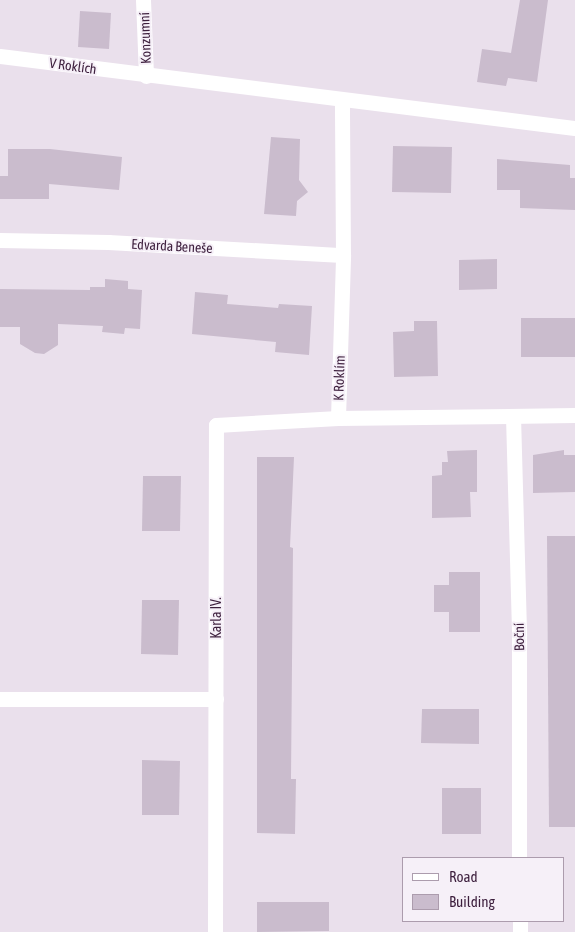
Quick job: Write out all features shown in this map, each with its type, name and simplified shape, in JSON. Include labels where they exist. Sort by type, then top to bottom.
[{"type":"street","name":"Konzumní","points":[[143,0],[146,76]]},
{"type":"street","name":"V Roklích","points":[[0,56],[146,76]]},
{"type":"street","points":[[146,76],[575,128]]},
{"type":"street","name":"K Roklím","points":[[342,101],[343,255],[338,418],[575,415]]},
{"type":"street","name":"Edvarda Beneše","points":[[0,240],[108,242],[343,255]]},
{"type":"street","name":"Boční","points":[[513,416],[519,635],[519,857]]},
{"type":"street","name":"Karla IV.","points":[[215,932],[216,425],[338,418]]},
{"type":"street","points":[[0,699],[216,699]]},
{"type":"building","points":[[520,0],[548,0],[537,82],[508,78],[506,86],[477,82],[482,49],[511,53]]},
{"type":"building","points":[[80,11],[111,13],[109,49],[78,47]]},
{"type":"building","points":[[271,137],[300,139],[299,180],[308,192],[297,201],[296,216],[264,214]]},
{"type":"building","points":[[393,146],[452,147],[451,193],[392,192]]},
{"type":"building","points":[[8,149],[50,149],[122,157],[119,190],[49,184],[49,199],[0,199],[0,176],[8,176]]},
{"type":"building","points":[[497,159],[570,165],[570,178],[575,178],[575,210],[520,208],[520,190],[497,190]]},
{"type":"building","points":[[497,259],[497,289],[459,290],[459,260]]},
{"type":"building","points":[[105,279],[128,281],[128,289],[142,290],[140,329],[125,328],[124,334],[102,332],[103,326],[58,324],[58,345],[44,354],[35,353],[20,344],[20,327],[0,327],[0,289],[90,290],[90,287],[105,287]]},
{"type":"building","points":[[195,292],[228,295],[227,304],[278,308],[279,304],[312,306],[309,355],[275,352],[276,342],[192,334]]},
{"type":"building","points":[[521,318],[575,318],[575,357],[521,357]]},
{"type":"building","points":[[414,321],[437,321],[438,376],[394,377],[393,332],[414,331]]},
{"type":"building","points":[[477,450],[477,492],[470,492],[471,517],[432,518],[432,476],[442,475],[442,462],[448,462],[447,451]]},
{"type":"building","points":[[564,450],[564,455],[575,455],[575,492],[533,493],[533,455]]},
{"type":"building","points":[[257,457],[294,457],[290,547],[293,548],[291,779],[296,779],[295,834],[257,833]]},
{"type":"building","points":[[143,476],[181,476],[180,531],[142,531]]},
{"type":"building","points":[[547,536],[575,536],[575,827],[549,827]]},
{"type":"building","points":[[449,572],[480,572],[480,632],[449,632],[449,612],[434,612],[434,585],[449,585]]},
{"type":"building","points":[[142,600],[179,600],[178,655],[141,654]]},
{"type":"building","points":[[422,709],[479,709],[479,744],[421,743]]},
{"type":"building","points":[[142,760],[180,761],[179,815],[142,815]]},
{"type":"building","points":[[442,788],[481,788],[481,834],[442,834]]},
{"type":"building","points":[[257,902],[329,902],[329,931],[257,932]]}]
